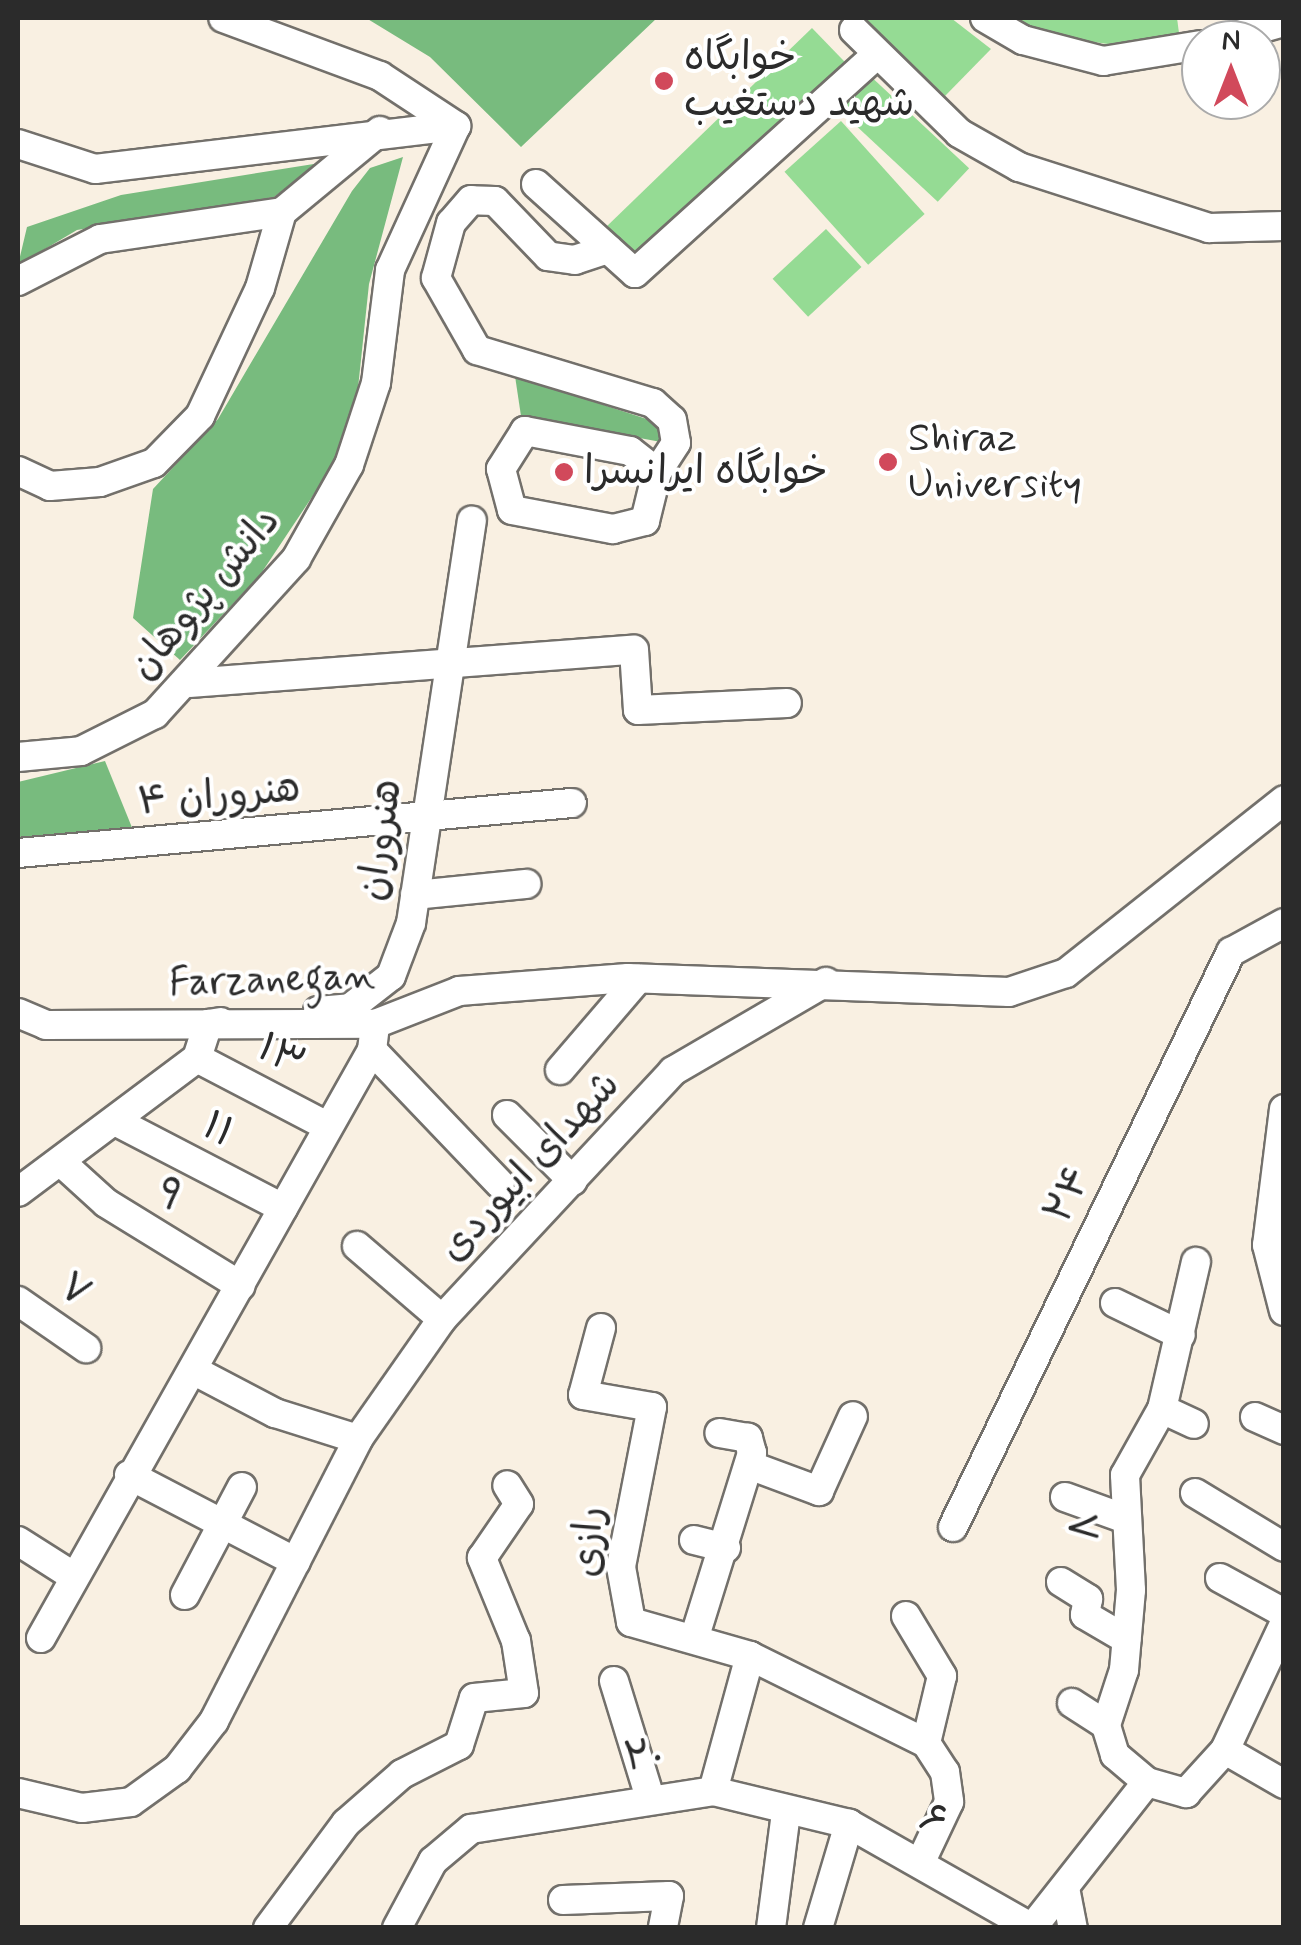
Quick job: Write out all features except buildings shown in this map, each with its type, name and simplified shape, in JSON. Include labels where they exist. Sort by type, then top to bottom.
[{"type":"street","points":[[224,18],[277,26],[380,76],[456,126]]},
{"type":"street","points":[[985,18],[1023,40],[1103,60],[1181,48]]},
{"type":"street","points":[[854,30],[959,133],[1018,166],[1209,228],[1284,226]]},
{"type":"street","points":[[536,184],[635,274],[877,54]]},
{"type":"street","points":[[18,144],[95,168],[381,130],[456,126]]},
{"type":"street","name":"دانش پژوهان","points":[[18,757],[80,751],[155,714],[190,683],[296,560],[349,465],[376,384],[390,270],[456,126]]},
{"type":"street","points":[[18,281],[100,239],[282,212],[381,130]]},
{"type":"street","points":[[608,250],[548,256],[495,201],[471,200],[452,223],[436,278],[477,350],[653,404],[672,420],[676,443],[658,472],[645,521],[613,529],[512,510],[502,492],[506,448],[525,431],[630,450],[658,472]]},
{"type":"street","points":[[18,471],[50,486],[100,482],[154,463],[200,416],[260,288],[282,212]]},
{"type":"street","name":"هنروران","points":[[208,1024],[350,1008],[391,976],[415,895],[443,665],[472,521]]},
{"type":"street","points":[[190,683],[634,650],[638,710],[787,702]]},
{"type":"street","points":[[827,981],[1009,992],[1066,973],[1284,800]]},
{"type":"street","name":"هنروران ۴","points":[[18,853],[572,803]]},
{"type":"street","points":[[415,895],[526,884]]},
{"type":"street","name":"۲۴","points":[[953,1528],[1232,952],[1284,923]]},
{"type":"street","points":[[560,1070],[638,978]]},
{"type":"street","name":"Farzanegan","points":[[18,1014],[46,1025],[208,1024],[373,1037],[459,992],[638,978],[827,981]]},
{"type":"street","name":"شهدای ابیوردی","points":[[18,1793],[82,1808],[131,1802],[178,1769],[214,1721],[358,1439],[442,1319],[673,1072],[827,981]]},
{"type":"street","points":[[18,1192],[117,1122],[197,1058],[208,1024]]},
{"type":"street","points":[[41,1638],[129,1476],[241,1286],[373,1037],[500,1184]]},
{"type":"street","name":"۱۳","points":[[197,1058],[327,1126]]},
{"type":"street","points":[[1284,1109],[1268,1279],[1284,1310]]},
{"type":"street","points":[[508,1115],[573,1181]]},
{"type":"street","name":"۱۱","points":[[117,1122],[283,1208]]},
{"type":"street","name":"۹","points":[[62,1163],[106,1203],[241,1286]]},
{"type":"street","points":[[356,1246],[442,1319]]},
{"type":"street","name":"۸","points":[[1106,1725],[1126,1639],[1126,1476],[1162,1409],[1196,1262]]},
{"type":"street","name":"۷","points":[[18,1300],[86,1348]]},
{"type":"street","points":[[1115,1303],[1181,1334]]},
{"type":"street","name":"رازی","points":[[600,1328],[583,1396],[652,1407],[621,1566],[631,1622],[696,1636],[750,1656],[926,1743]]},
{"type":"street","points":[[193,1370],[276,1412],[358,1439]]},
{"type":"street","points":[[1162,1409],[1194,1424]]},
{"type":"street","points":[[749,1465],[819,1490],[853,1416]]},
{"type":"street","points":[[1255,1417],[1284,1430]]},
{"type":"street","points":[[696,1636],[749,1465],[748,1438],[719,1433]]},
{"type":"street","points":[[129,1476],[296,1562]]},
{"type":"street","points":[[268,1928],[346,1823],[402,1774],[458,1745],[474,1698],[524,1692],[516,1641],[482,1558],[519,1504],[507,1485]]},
{"type":"street","points":[[185,1595],[242,1487]]},
{"type":"street","points":[[1195,1493],[1284,1547]]},
{"type":"street","points":[[1065,1497],[1124,1518]]},
{"type":"street","points":[[694,1540],[726,1548]]},
{"type":"street","points":[[18,1541],[74,1576]]},
{"type":"street","points":[[1220,1578],[1284,1614]]},
{"type":"street","points":[[1061,1582],[1088,1600],[1086,1615],[1126,1639]]},
{"type":"street","points":[[906,1616],[942,1676],[926,1743],[945,1772],[949,1802],[922,1859]]},
{"type":"street","points":[[1072,1703],[1106,1725],[1114,1755],[1147,1782],[1186,1792],[1225,1750],[1284,1624]]},
{"type":"street","points":[[713,1791],[750,1656]]},
{"type":"street","points":[[614,1681],[650,1794]]},
{"type":"street","points":[[1225,1750],[1284,1784]]},
{"type":"street","points":[[1032,1928],[1066,1893],[1147,1782]]},
{"type":"street","name":"۲۰","points":[[397,1928],[433,1861],[471,1830],[509,1818],[650,1794],[713,1791],[786,1813]]},
{"type":"street","points":[[773,1914],[786,1813]]},
{"type":"street","name":"۶","points":[[786,1813],[849,1824],[922,1859],[1032,1928]]},
{"type":"street","points":[[818,1928],[849,1824]]},
{"type":"street","points":[[1066,1893],[1074,1928]]},
{"type":"street","points":[[563,1900],[669,1896],[663,1928]]},
{"type":"green space","points":[[366,18],[657,18],[521,147],[430,57]]},
{"type":"green space","points":[[865,18],[951,18],[991,49],[945,96]]},
{"type":"green space","points":[[1006,18],[1177,18],[1179,33],[1108,44],[1030,33]]},
{"type":"green space","points":[[812,28],[845,62],[635,264],[603,230]]},
{"type":"green space","points":[[866,72],[969,168],[938,202],[835,106]]},
{"type":"green space","points":[[841,121],[925,214],[868,265],[785,172]]},
{"type":"green space","points":[[403,157],[369,284],[358,388],[332,467],[260,575],[180,660],[133,618],[153,489],[218,419],[352,191],[370,168]]},
{"type":"green space","points":[[320,163],[274,197],[77,230],[18,265],[27,227],[121,195]]},
{"type":"green space","points":[[826,229],[861,267],[808,317],[773,279]]},
{"type":"green space","points":[[515,376],[665,425],[661,442],[521,416]]},
{"type":"green space","points":[[105,761],[133,830],[18,839],[18,782]]},
{"type":"place","name":"خوابگاه شهید دستغیب","points":[[664,81]]},
{"type":"place","name":"Shiraz University","points":[[888,462]]},
{"type":"place","name":"خوابگاه ایرانسرا","points":[[564,472]]}]
